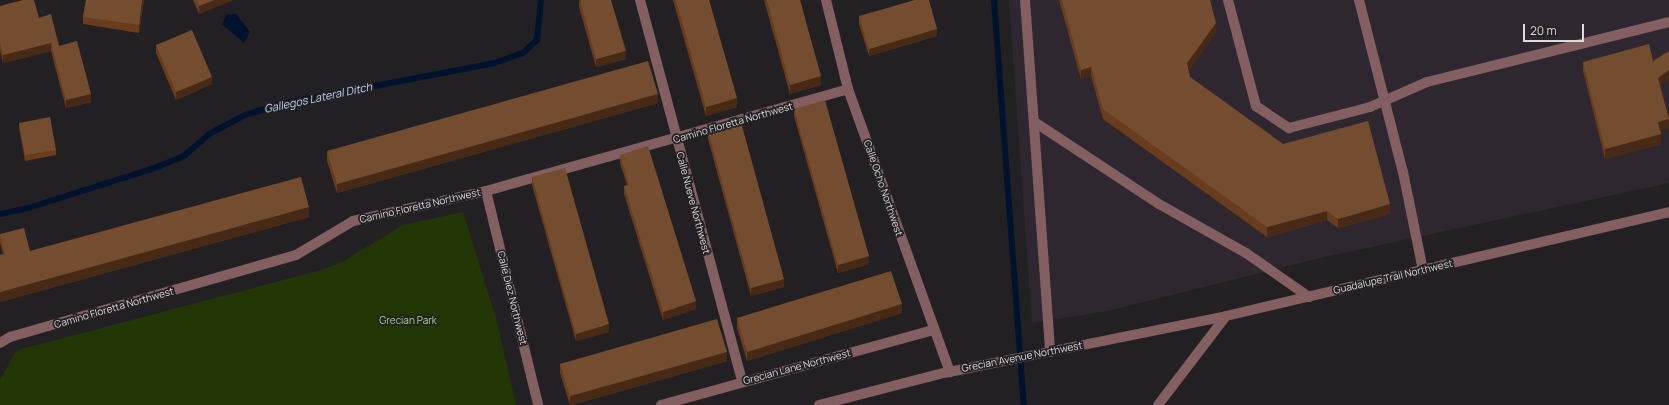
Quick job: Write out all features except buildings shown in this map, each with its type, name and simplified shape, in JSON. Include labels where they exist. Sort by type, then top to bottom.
[{"type":"street","name":"Calle Nueve Northwest","points":[[640,0],[676,140],[742,382]]},
{"type":"street","name":"Calle Ocho Northwest","points":[[826,0],[848,89],[933,330],[950,372]]},
{"type":"street","points":[[1025,0],[1036,123],[1050,352]]},
{"type":"street","points":[[1228,0],[1256,106],[1289,128],[1385,100],[1427,82],[1669,22]]},
{"type":"street","points":[[1359,0],[1385,100],[1423,270]]},
{"type":"street","name":"Camino Floretta Northwest","points":[[0,343],[10,337],[296,255],[353,221],[486,191],[676,140],[848,89]]},
{"type":"street","points":[[1036,123],[1159,204],[1246,253],[1309,297]]},
{"type":"street","name":"Calle Diez Northwest","points":[[486,191],[538,405]]},
{"type":"street","name":"Guadalupe Trail Northwest","points":[[1226,316],[1669,212]]},
{"type":"street","points":[[1158,405],[1226,316]]},
{"type":"street","name":"Grecian Avenue Northwest","points":[[818,405],[950,372],[1226,316]]},
{"type":"street","name":"Grecian Lane Northwest","points":[[661,405],[933,330]]},
{"type":"shaded area","points":[[1009,0],[1669,0],[1669,183],[1320,258],[1107,311],[1032,323]]},
{"type":"green space","name":"Grecian Park","points":[[463,212],[497,322],[516,405],[0,405],[0,380],[15,353],[22,349],[321,270],[344,261],[403,225]]},
{"type":"water","points":[[236,14],[250,32],[244,43],[222,24],[226,15]]},
{"type":"waterway","name":"Gallegos Lateral Ditch","points":[[0,214],[28,208],[152,169],[184,156],[209,134],[245,115],[280,104],[495,63],[523,53],[537,40],[541,0]]},
{"type":"waterway","points":[[994,0],[1024,405]]}]
